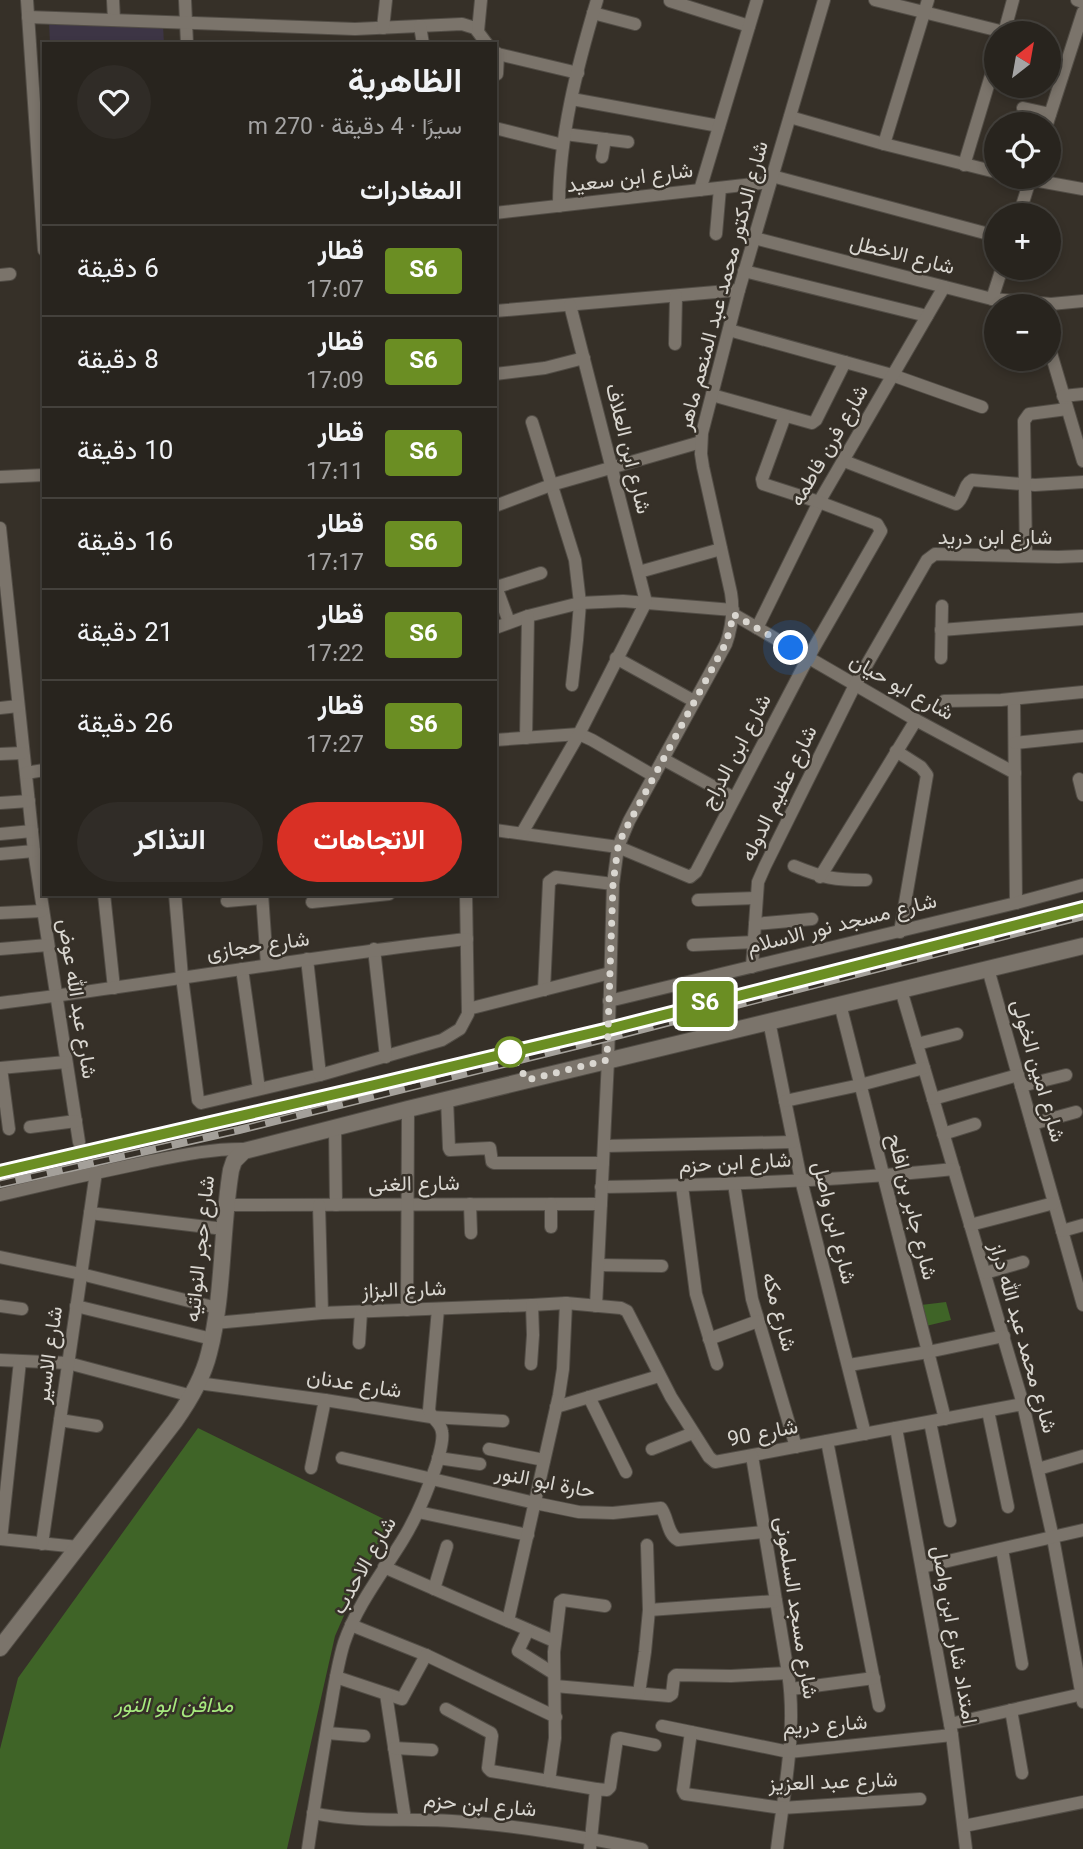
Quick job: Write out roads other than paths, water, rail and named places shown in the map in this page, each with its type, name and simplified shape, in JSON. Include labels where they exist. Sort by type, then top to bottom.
[{"type":"street","points":[[27,0],[42,213]]},
{"type":"street","points":[[113,0],[114,20]]},
{"type":"street","points":[[185,0],[187,42]]},
{"type":"street","points":[[383,28],[386,0]]},
{"type":"street","points":[[478,31],[481,0]]},
{"type":"street","points":[[700,190],[757,0]]},
{"type":"street","name":"شارع الدكتور محمد عبد المنعم ماهر","points":[[596,1306],[613,884],[618,847],[629,821],[726,643],[731,625],[731,593],[701,442],[744,271],[824,0]]},
{"type":"street","points":[[875,0],[926,6],[984,26]]},
{"type":"street","points":[[1007,21],[1013,0]]},
{"type":"street","points":[[1077,0],[1083,2]]},
{"type":"street","points":[[670,1],[749,26]]},
{"type":"street","points":[[559,206],[560,165],[564,140],[595,6],[635,24]]},
{"type":"street","points":[[884,144],[926,6]]},
{"type":"street","points":[[1051,112],[1083,12]]},
{"type":"street","points":[[28,17],[355,29],[462,24],[478,31],[486,42]]},
{"type":"street","points":[[420,26],[423,42]]},
{"type":"street","points":[[355,29],[356,42]]},
{"type":"street","points":[[497,53],[578,73]]},
{"type":"street","points":[[964,165],[984,98]]},
{"type":"street","points":[[572,99],[719,126]]},
{"type":"street","points":[[1023,107],[1034,112]]},
{"type":"street","points":[[790,117],[984,169]]},
{"type":"street","points":[[497,128],[564,140],[606,139],[628,142]]},
{"type":"street","points":[[603,158],[606,139]]},
{"type":"street","points":[[771,179],[984,233]]},
{"type":"street","name":"شارع ابن سعيد","points":[[497,213],[720,188],[771,179]]},
{"type":"street","points":[[1061,184],[1083,189]]},
{"type":"street","points":[[716,234],[720,188]]},
{"type":"street","name":"شارع الاخطل","points":[[754,238],[984,297]]},
{"type":"street","points":[[744,271],[927,316]]},
{"type":"street","name":"شارع فرن فاطمه","points":[[757,628],[819,502],[944,287]]},
{"type":"street","points":[[497,311],[739,290]]},
{"type":"street","points":[[675,344],[676,296]]},
{"type":"street","name":"شارع الاخطل","points":[[1061,303],[1083,301]]},
{"type":"street","name":"شارع ابن العلاف","points":[[570,305],[646,602]]},
{"type":"street","points":[[729,330],[892,376],[982,407]]},
{"type":"street","points":[[497,374],[545,368],[584,358]]},
{"type":"street","points":[[712,395],[812,423],[845,362]]},
{"type":"street","points":[[1056,371],[1083,461]]},
{"type":"street","points":[[1026,556],[1024,421],[1029,414],[1083,394]]},
{"type":"street","name":"شارع ابن الدراج","points":[[618,847],[693,876],[808,658],[881,531],[877,524],[765,485],[762,481],[785,416]]},
{"type":"street","points":[[532,422],[575,560],[580,603],[572,685]]},
{"type":"street","points":[[497,505],[551,485],[701,442]]},
{"type":"street","points":[[844,461],[956,504],[960,501],[967,483],[972,480],[1025,485],[1083,482]]},
{"type":"street","points":[[0,477],[42,475]]},
{"type":"street","name":"شارع عبد الله عوض","points":[[0,528],[34,851],[79,1142]]},
{"type":"street","points":[[639,572],[721,549]]},
{"type":"street","name":"شارع ابن دريد","points":[[855,685],[930,556],[1083,555]]},
{"type":"street","points":[[497,586],[541,573]]},
{"type":"street","points":[[497,589],[509,622]]},
{"type":"street","points":[[522,833],[579,734],[646,602]]},
{"type":"street","points":[[497,627],[580,603],[646,602],[733,612]]},
{"type":"street","points":[[941,658],[942,606]]},
{"type":"street","name":"شارع ابو حيان","points":[[733,612],[916,720],[1015,773]]},
{"type":"street","points":[[526,738],[528,616]]},
{"type":"street","points":[[941,630],[1083,619]]},
{"type":"street","points":[[616,658],[694,701]]},
{"type":"street","name":"شارع عظيم الدوله","points":[[752,967],[758,882],[855,685]]},
{"type":"street","points":[[944,701],[979,702],[1083,692]]},
{"type":"street","points":[[1014,699],[1016,903]]},
{"type":"street","points":[[0,708],[18,706]]},
{"type":"street","points":[[820,877],[916,720]]},
{"type":"street","points":[[497,740],[579,734],[654,776]]},
{"type":"street","points":[[1015,743],[1083,736]]},
{"type":"street","points":[[896,751],[921,767],[927,775],[900,932]]},
{"type":"street","points":[[0,754],[23,752]]},
{"type":"street","points":[[663,759],[734,798]]},
{"type":"street","points":[[26,773],[42,770]]},
{"type":"street","points":[[1079,779],[1083,795]]},
{"type":"street","points":[[0,803],[29,801]]},
{"type":"street","points":[[497,830],[618,847]]},
{"type":"street","points":[[0,834],[32,831]]},
{"type":"street","points":[[0,854],[34,851]]},
{"type":"street","points":[[794,866],[820,877],[866,880]]},
{"type":"street","points":[[544,990],[549,882],[556,877],[613,884]]},
{"type":"street","name":"شارع مسجد نور الاسلام","points":[[609,1001],[900,932],[1083,885]]},
{"type":"street","points":[[104,896],[114,988]]},
{"type":"street","points":[[175,896],[200,1102],[320,1075],[447,1038],[467,1020],[466,896]]},
{"type":"street","points":[[228,901],[262,896],[267,965]]},
{"type":"street","points":[[312,902],[354,896]]},
{"type":"street","points":[[698,900],[756,898]]},
{"type":"street","points":[[0,914],[42,911]]},
{"type":"street","points":[[755,924],[811,919]]},
{"type":"street","name":"شارع حجازى","points":[[0,1003],[374,949],[467,939]]},
{"type":"street","points":[[693,946],[754,942]]},
{"type":"street","points":[[0,949],[48,946]]},
{"type":"street","points":[[0,1195],[96,1172],[199,1152],[248,1149],[1083,946]]},
{"type":"street","points":[[374,949],[386,1057]]},
{"type":"street","points":[[307,959],[320,1075]]},
{"type":"street","name":"شارع امين الخولى","points":[[988,968],[1083,1305]]},
{"type":"street","points":[[242,969],[259,1089]]},
{"type":"street","points":[[468,1009],[610,973]]},
{"type":"street","name":"شارع محمد عبد الله دراز","points":[[901,990],[1023,1404],[1053,1538],[1082,1698]]},
{"type":"street","name":"شارع جابر بن افلح","points":[[840,1004],[944,1419]]},
{"type":"street","name":"شارع ابن واصل","points":[[769,1021],[793,1142],[865,1434]]},
{"type":"street","points":[[917,1044],[957,1034]]},
{"type":"street","points":[[9,1129],[1,1068],[66,1062]]},
{"type":"street","points":[[785,1101],[924,1068]]},
{"type":"street","points":[[933,1099],[1019,1080],[1066,1075]]},
{"type":"street","points":[[447,1099],[450,1149],[490,1148],[494,1163],[603,1163]]},
{"type":"street","points":[[407,1310],[408,1109]]},
{"type":"street","points":[[1032,1124],[1076,1112]]},
{"type":"street","points":[[30,1127],[76,1121]]},
{"type":"street","points":[[943,1134],[975,1124]]},
{"type":"street","points":[[335,1127],[336,1205]]},
{"type":"street","points":[[604,1146],[793,1142]]},
{"type":"street","name":"شارع حجر النواتيه","points":[[0,1648],[176,1421],[195,1390],[209,1354],[232,1165],[240,1154],[248,1149]]},
{"type":"street","name":"شارع ابن حزم","points":[[601,1187],[734,1184],[883,1176],[954,1169]]},
{"type":"street","name":"شارع الاسير","points":[[42,1544],[96,1172]]},
{"type":"street","name":"شارع مكه","points":[[734,1184],[748,1279],[796,1447]]},
{"type":"street","points":[[682,1186],[694,1281],[716,1364]]},
{"type":"street","points":[[970,1225],[1054,1203]]},
{"type":"street","points":[[470,1204],[471,1233]]},
{"type":"street","points":[[551,1204],[551,1227]]},
{"type":"street","name":"شارع الغنى","points":[[227,1205],[601,1204]]},
{"type":"street","points":[[319,1205],[322,1313]]},
{"type":"street","points":[[90,1213],[225,1229]]},
{"type":"street","points":[[1062,1231],[1083,1226]]},
{"type":"street","points":[[0,1257],[81,1274],[214,1323]]},
{"type":"street","points":[[985,1273],[1023,1262]]},
{"type":"street","points":[[598,1265],[662,1266]]},
{"type":"street","points":[[508,1621],[563,1369],[566,1303]]},
{"type":"street","name":"شارع البزاز","points":[[214,1323],[322,1313],[566,1303],[596,1306]]},
{"type":"street","points":[[531,1364],[533,1305]]},
{"type":"street","points":[[0,1306],[22,1308]]},
{"type":"street","points":[[76,1306],[214,1323]]},
{"type":"street","name":"شارع 90","points":[[596,1306],[627,1311],[659,1376],[715,1462],[1023,1404]]},
{"type":"street","name":"شارع الاحدب","points":[[308,1849],[336,1677],[351,1625],[418,1512],[438,1458],[442,1430],[431,1417],[429,1407],[438,1308]]},
{"type":"street","points":[[359,1343],[361,1312]]},
{"type":"street","points":[[709,1339],[758,1321]]},
{"type":"street","points":[[849,1365],[1004,1336]]},
{"type":"street","name":"شارع عدنان","points":[[0,1360],[68,1363],[195,1390],[325,1400],[431,1417],[503,1421]]},
{"type":"street","points":[[20,1361],[6,1436],[0,1539],[78,1547]]},
{"type":"street","points":[[556,1407],[659,1376]]},
{"type":"street","points":[[589,1397],[626,1472]]},
{"type":"street","points":[[311,1468],[325,1400]]},
{"type":"street","points":[[988,1410],[1008,1507]]},
{"type":"street","points":[[60,1420],[97,1426]]},
{"type":"street","points":[[930,1422],[950,1521]]},
{"type":"street","name":"امتداد شارع ابن واصل","points":[[896,1428],[951,1729],[967,1849]]},
{"type":"street","points":[[652,1449],[694,1433]]},
{"type":"street","points":[[827,1441],[879,1706]]},
{"type":"street","points":[[489,1448],[544,1460]]},
{"type":"street","name":"شارع مسجد السلمونى","points":[[752,1456],[791,1689],[792,1720],[777,1849]]},
{"type":"street","points":[[1038,1469],[1083,1456]]},
{"type":"street","name":"حارة ابو النور","points":[[342,1458],[535,1503],[590,1513],[661,1508],[673,1537],[678,1540],[764,1532]]},
{"type":"street","points":[[438,1458],[480,1464]]},
{"type":"street","points":[[418,1512],[528,1535]]},
{"type":"street","points":[[922,1567],[1083,1530]]},
{"type":"street","points":[[639,1693],[649,1610],[647,1545]]},
{"type":"street","points":[[434,1589],[447,1546]]},
{"type":"street","points":[[1002,1549],[1022,1664]]},
{"type":"street","points":[[384,1567],[554,1642]]},
{"type":"street","points":[[550,1781],[556,1717],[554,1642],[561,1600],[605,1606]]},
{"type":"street","points":[[649,1610],[776,1601]]},
{"type":"street","points":[[351,1625],[426,1655],[556,1717]]},
{"type":"street","points":[[528,1630],[518,1651],[554,1679],[671,1696],[676,1675],[788,1673]]},
{"type":"street","points":[[336,1677],[400,1699],[426,1655]]},
{"type":"street","points":[[791,1689],[874,1678]]},
{"type":"street","points":[[386,1694],[405,1819]]},
{"type":"street","name":"شارع دريم","points":[[662,1726],[789,1752],[951,1729],[1011,1710],[1082,1698]]},
{"type":"street","name":"شارع ابن حزم","points":[[446,1709],[491,1733],[488,1768],[491,1771],[596,1789]]},
{"type":"street","points":[[1011,1710],[1022,1773]]},
{"type":"street","name":"شارع عبد العزيز","points":[[691,1732],[683,1790],[685,1794],[782,1808],[920,1799]]},
{"type":"street","points":[[327,1733],[364,1736]]},
{"type":"street","points":[[590,1844],[596,1789],[607,1790],[610,1787],[618,1738],[655,1745]]},
{"type":"street","points":[[394,1748],[432,1750]]},
{"type":"street","points":[[964,1826],[1083,1801]]},
{"type":"street","name":"شارع ابن حزم","points":[[313,1813],[360,1819],[480,1823],[590,1844],[642,1849]]},
{"type":"railway","points":[[0,1184],[239,1130],[1083,916]]},
{"type":"railway","points":[[0,1172],[429,1072]]},
{"type":"train","name":"S6","points":[[0,1172],[609,1029],[1083,908]]},
{"type":"park label","name":"مدافن ابو النور","points":[[174,1706]]}]
